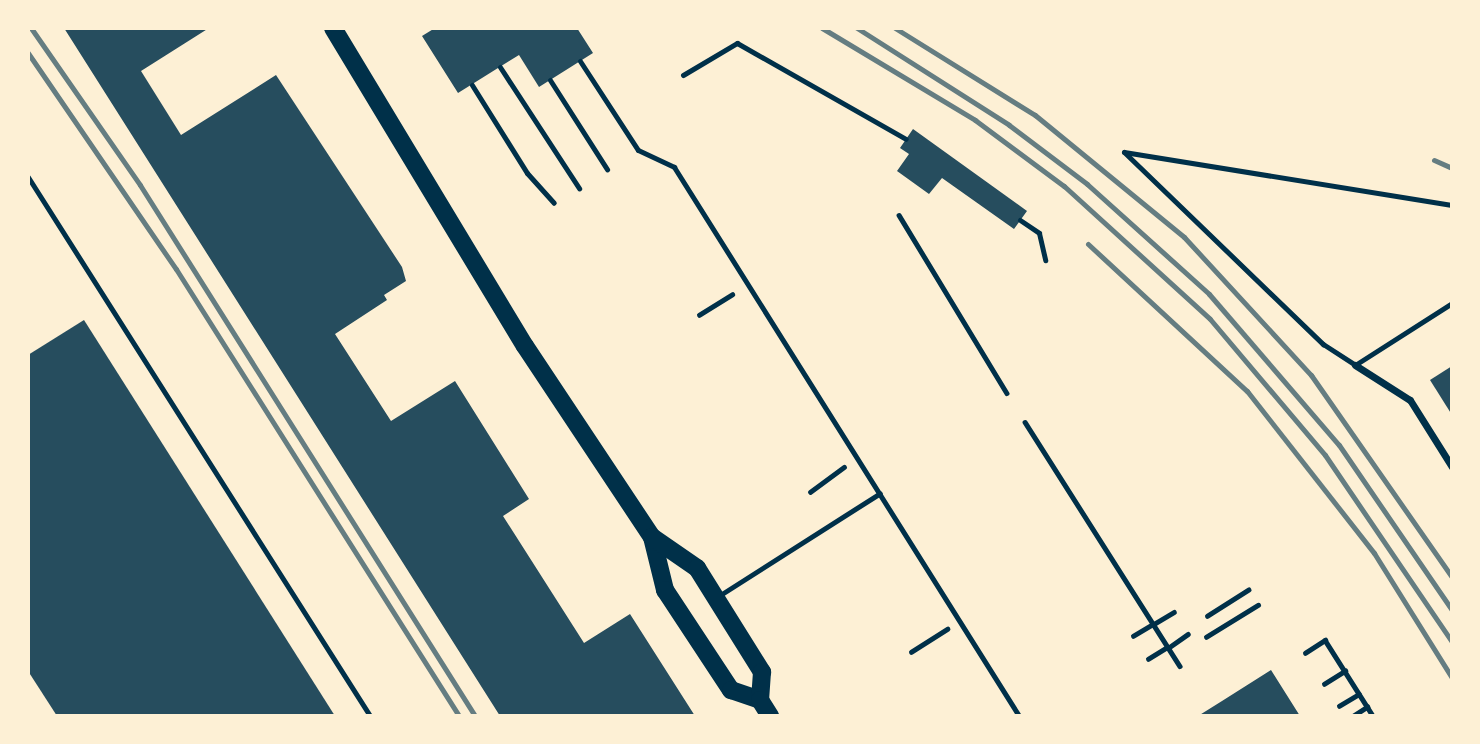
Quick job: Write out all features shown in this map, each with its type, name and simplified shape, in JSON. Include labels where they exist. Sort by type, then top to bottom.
[{"type":"main road","points":[[333,28],[524,346],[652,537],[665,590],[730,690],[765,708]]},
{"type":"main road","points":[[652,537],[697,568],[762,672],[765,708]]},
{"type":"street","points":[[1355,365],[1410,400],[1452,467]]},
{"type":"lane","points":[[683,75],[737,43],[906,139]]},
{"type":"lane","points":[[580,61],[638,150],[674,167],[1019,716]]},
{"type":"lane","points":[[500,67],[579,188]]},
{"type":"lane","points":[[550,80],[607,170]]},
{"type":"lane","points":[[472,85],[527,173],[554,203]]},
{"type":"lane","points":[[1452,205],[1124,152],[1324,344],[1355,365],[1452,303]]},
{"type":"lane","points":[[28,177],[370,716]]},
{"type":"lane","points":[[1020,220],[1039,233],[1045,260]]},
{"type":"lane","points":[[716,598],[880,493]]},
{"type":"path","points":[[899,215],[1007,393]]},
{"type":"path","points":[[699,315],[732,294]]},
{"type":"path","points":[[1025,422],[1180,666]]},
{"type":"path","points":[[810,492],[844,467]]},
{"type":"path","points":[[1208,616],[1248,590]]},
{"type":"path","points":[[1206,637],[1258,604]]},
{"type":"path","points":[[1133,636],[1174,612]]},
{"type":"path","points":[[911,652],[947,629]]},
{"type":"path","points":[[1148,659],[1188,634]]},
{"type":"path","points":[[1305,653],[1325,640],[1373,716]]},
{"type":"path","points":[[1324,684],[1345,671]]},
{"type":"path","points":[[1339,706],[1359,694]]},
{"type":"path","points":[[1353,716],[1367,707]]},
{"type":"building","points":[[64,28],[209,28],[141,71],[181,135],[276,75],[402,267],[406,281],[384,295],[387,300],[335,334],[391,421],[455,381],[529,499],[503,516],[584,643],[630,614],[695,716],[500,716]]},
{"type":"building","points":[[435,28],[577,28],[593,53],[539,87],[519,55],[458,93],[422,36]]},
{"type":"building","points":[[913,129],[1027,211],[1014,229],[942,178],[929,194],[897,171],[909,154],[900,148]]},
{"type":"building","points":[[84,320],[335,716],[57,716],[28,671],[28,355]]},
{"type":"building","points":[[1452,366],[1452,415],[1430,380]]},
{"type":"building","points":[[1271,670],[1300,716],[1198,716],[1222,701]]},
{"type":"railway","points":[[31,28],[140,185],[475,716]]},
{"type":"railway","points":[[822,28],[975,120],[1064,186],[1210,319],[1325,455],[1452,642]]},
{"type":"railway","points":[[857,28],[1009,125],[1087,184],[1209,294],[1339,445],[1452,610]]},
{"type":"railway","points":[[895,28],[1035,115],[1184,237],[1311,375],[1452,577]]},
{"type":"railway","points":[[28,53],[176,269],[459,716]]},
{"type":"railway","points":[[1434,160],[1452,168]]},
{"type":"railway","points":[[1088,244],[1247,391],[1374,553],[1452,678]]}]
